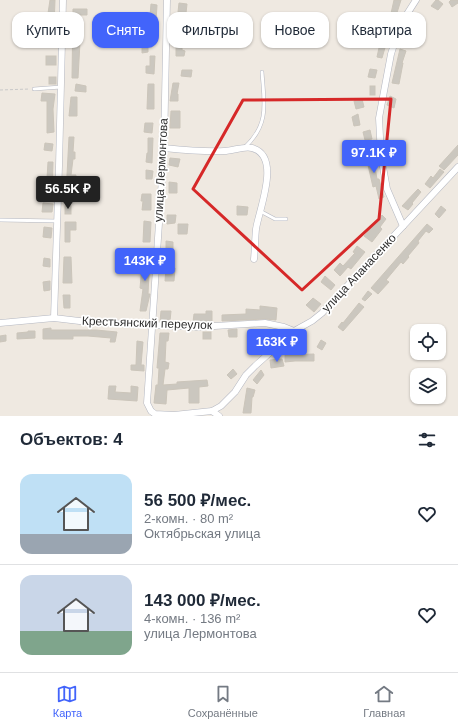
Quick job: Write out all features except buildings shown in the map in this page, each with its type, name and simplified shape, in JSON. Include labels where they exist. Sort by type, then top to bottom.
[{"type":"street","points":[[54,318],[63,0]]},
{"type":"street","name":"улица Лермонтова","points":[[167,0],[164,148],[147,403],[151,411],[155,414],[174,416]]},
{"type":"street","points":[[403,226],[387,189],[381,156],[379,118],[391,54],[400,25],[416,0]]},
{"type":"street","points":[[164,148],[200,152],[252,148],[264,157],[267,167],[266,183],[256,230],[254,259]]},
{"type":"street","name":"улица Апанасенко","points":[[212,411],[221,406],[246,375],[294,331],[312,322],[322,313],[458,167]]},
{"type":"street","name":"Крестьянский переулок","points":[[0,323],[54,318],[88,322],[198,327],[265,323],[294,331]]},
{"type":"street","points":[[174,416],[212,411],[219,416]]},
{"type":"lane","points":[[244,148],[257,132],[263,119],[262,72]]},
{"type":"lane","points":[[34,89],[61,87]]},
{"type":"lane","points":[[260,211],[275,219],[286,219]]},
{"type":"lane","points":[[0,220],[57,221]]},
{"type":"path","points":[[0,90],[34,89]]},
{"type":"highlighted area","points":[[391,99],[379,219],[302,290],[193,189],[243,100]]}]
